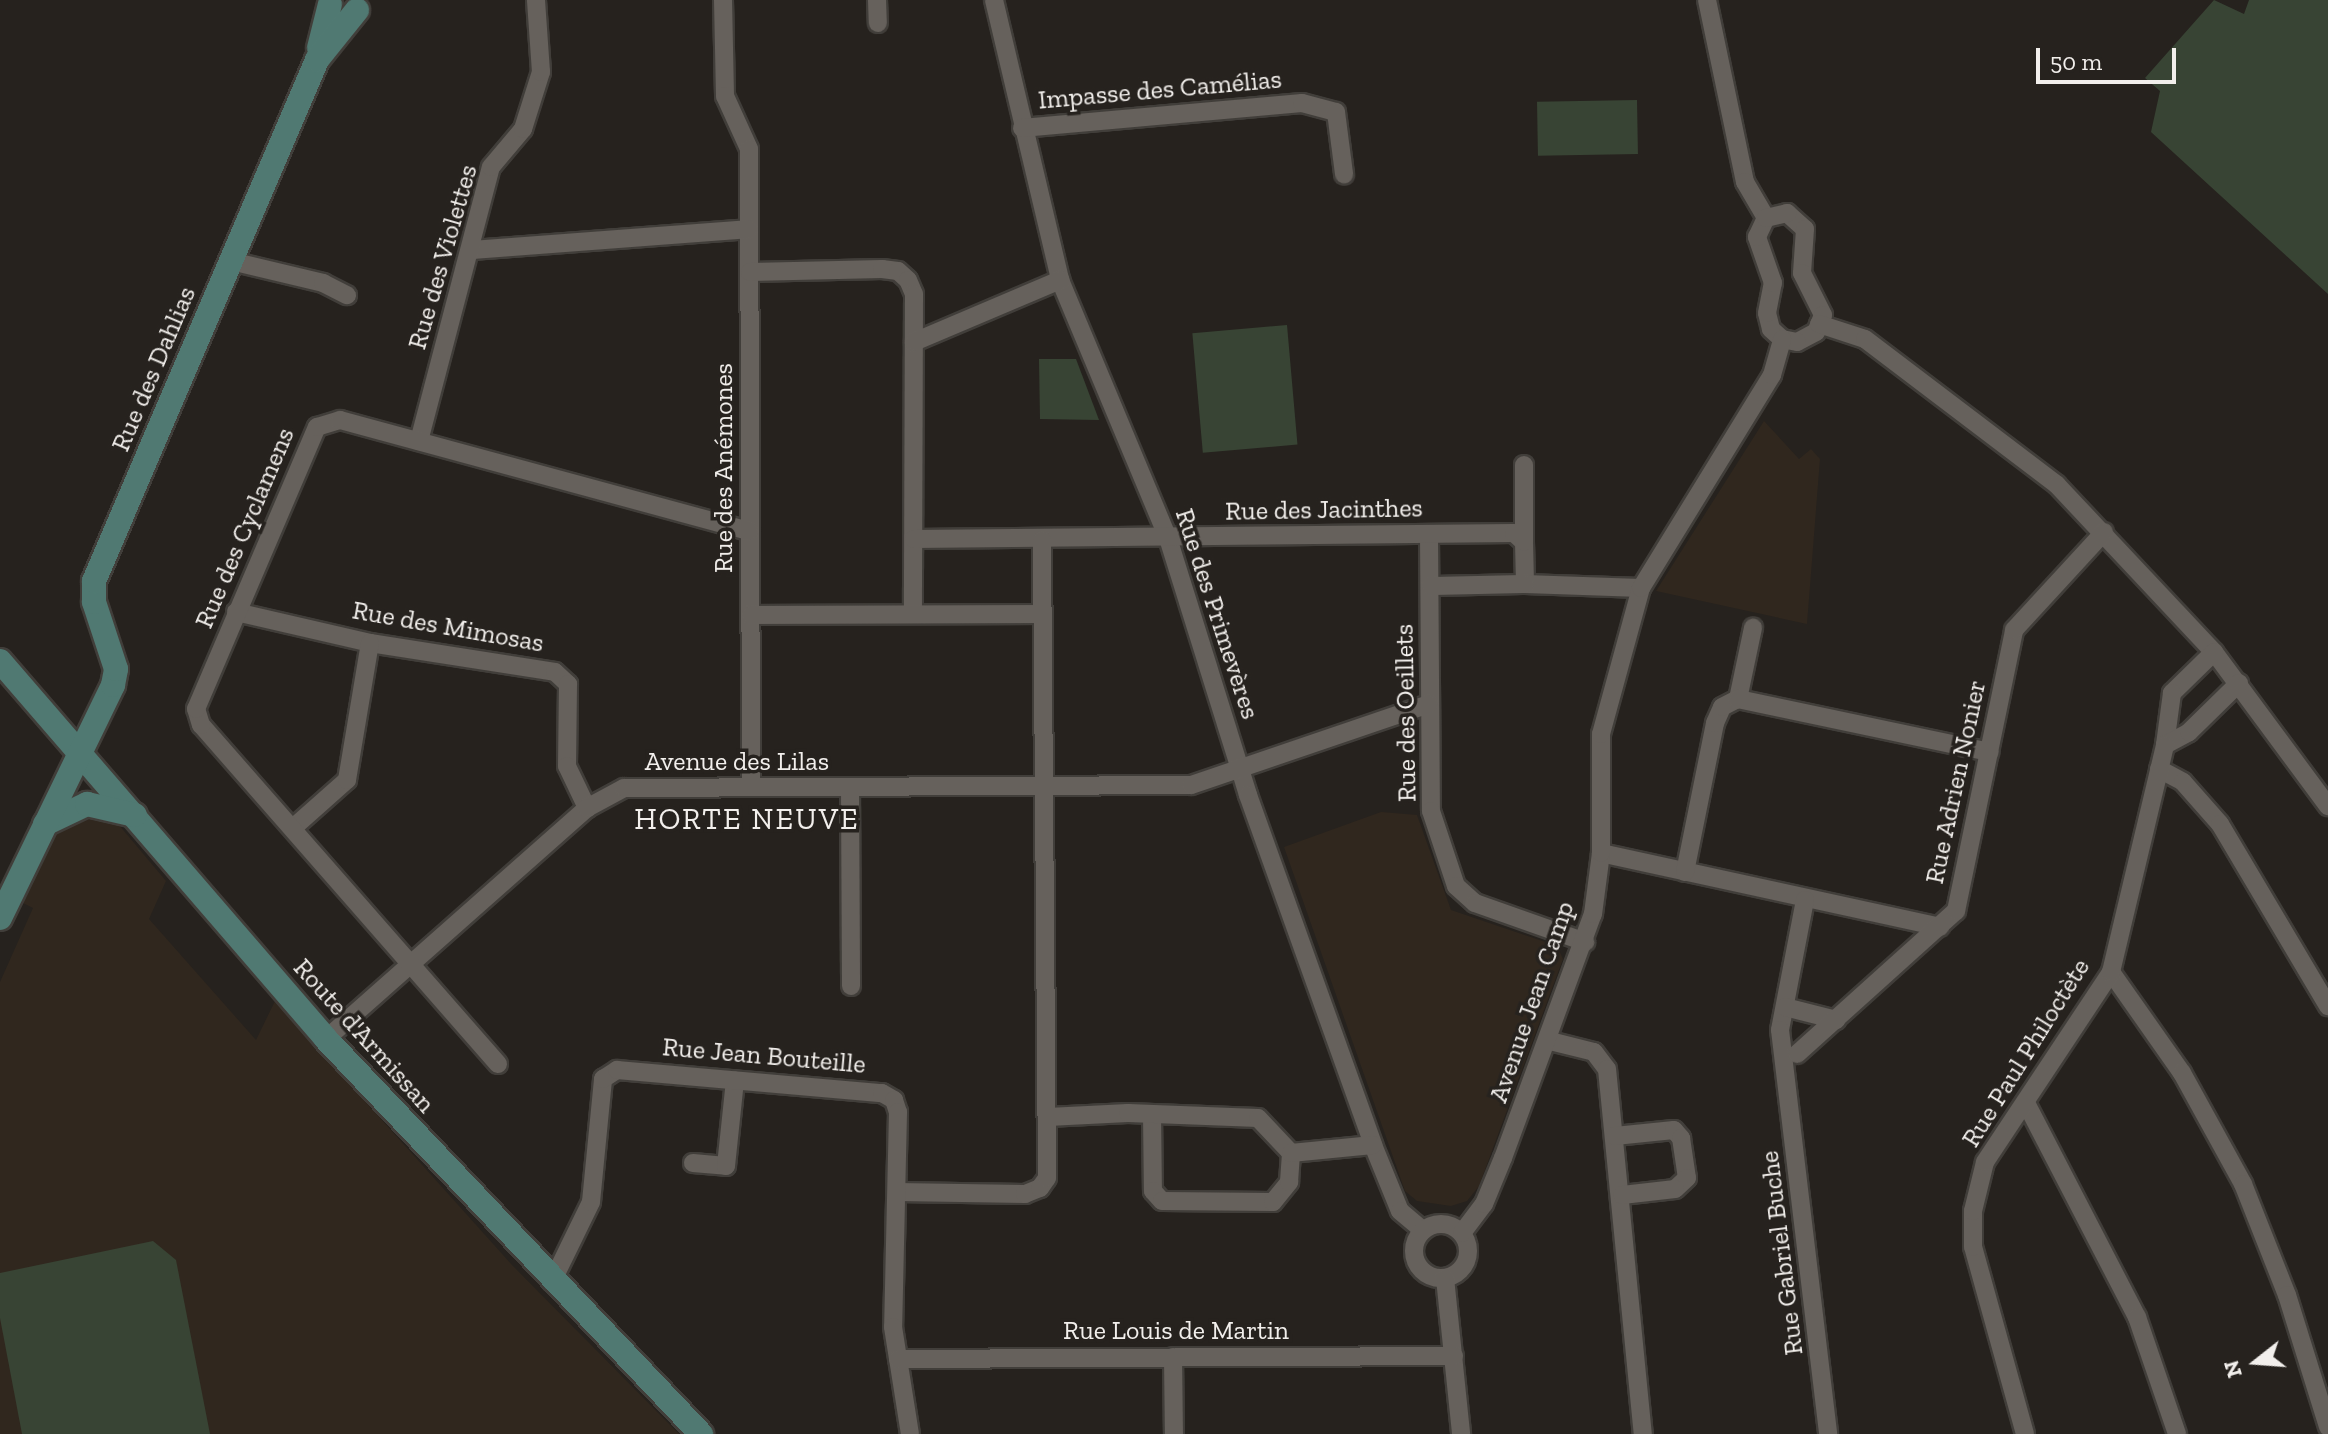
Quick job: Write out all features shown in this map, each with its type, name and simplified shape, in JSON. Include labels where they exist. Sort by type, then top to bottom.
[{"type":"street","name":"Rue des Violettes","points":[[419,441],[491,167],[523,129],[541,72],[536,0]]},
{"type":"street","name":"Rue des Anémones","points":[[723,0],[725,96],[749,149],[751,786]]},
{"type":"street","points":[[877,0],[878,23]]},
{"type":"street","name":"Rue des Primevères","points":[[994,0],[1060,280],[1168,538],[1240,770],[1373,1145],[1400,1211],[1423,1230]]},
{"type":"street","points":[[1707,0],[1745,182],[1766,218]]},
{"type":"street","points":[[329,2],[364,5]]},
{"type":"street","name":"Rue des Dahlias","points":[[0,918],[105,706],[116,669],[94,602],[94,581],[317,60],[329,2]]},
{"type":"street","name":"Rue des Dahlias","points":[[317,60],[364,5]]},
{"type":"street","name":"Impasse des Camélias","points":[[1022,128],[1302,103],[1336,112],[1344,174]]},
{"type":"street","points":[[1787,213],[1805,229],[1802,273],[1807,289],[1821,303],[1819,324],[1809,338],[1782,339],[1771,329],[1767,313],[1773,283],[1757,237],[1766,218],[1787,213]]},
{"type":"street","points":[[471,250],[748,229]]},
{"type":"street","points":[[231,261],[323,283],[347,295]]},
{"type":"street","points":[[750,272],[898,271],[914,294],[913,613]]},
{"type":"street","points":[[914,342],[1060,280]]},
{"type":"street","points":[[1819,324],[1865,339],[1919,376],[2057,485],[2214,652],[2328,806]]},
{"type":"street","name":"Avenue Jean Camp","points":[[1462,1233],[1484,1204],[1550,1041],[1585,942],[1601,853],[1601,734],[1641,588],[1772,375],[1782,339]]},
{"type":"street","name":"Rue des Cyclamens","points":[[498,1064],[294,827],[201,725],[196,709],[317,427],[340,420],[749,531]]},
{"type":"street","points":[[1524,465],[1525,584]]},
{"type":"street","name":"Rue Adrien Nonier","points":[[1791,1061],[1956,911],[2014,630],[2104,532]]},
{"type":"street","name":"Rue des Jacinthes","points":[[914,539],[1514,533],[1524,542]]},
{"type":"street","name":"Rue des Oeillets","points":[[1429,535],[1431,811],[1456,886],[1475,903],[1585,942]]},
{"type":"street","points":[[897,1192],[1025,1194],[1040,1188],[1047,1178],[1039,614],[1042,540]]},
{"type":"street","points":[[1431,586],[1525,584],[1641,588]]},
{"type":"street","name":"Rue des Mimosas","points":[[236,612],[370,643],[555,672],[568,684],[567,766],[587,808]]},
{"type":"street","points":[[751,615],[1039,614]]},
{"type":"street","points":[[1738,699],[1753,628]]},
{"type":"street","points":[[294,827],[347,780],[370,643]]},
{"type":"street","name":"Rue Paul Philoctète","points":[[2025,1434],[1973,1247],[1973,1211],[1985,1162],[2027,1105],[2111,972],[2165,745],[2172,693],[2214,652]]},
{"type":"street","name":"Route d'Armissan","points":[[0,661],[326,1039],[552,1282],[701,1434]]},
{"type":"street","points":[[2165,745],[2189,732],[2239,683]]},
{"type":"street","points":[[1685,872],[1715,723],[1722,707],[1738,699],[1989,752]]},
{"type":"street","name":"Avenue des Lilas","points":[[326,1039],[587,808],[624,788],[1191,785],[1429,704]]},
{"type":"street","points":[[53,720],[79,718],[105,706]]},
{"type":"street","points":[[2159,769],[2183,782],[2220,824],[2328,1006]]},
{"type":"street","points":[[850,788],[851,986]]},
{"type":"street","points":[[45,824],[87,804],[135,815]]},
{"type":"street","points":[[1601,853],[1805,900],[1940,927]]},
{"type":"street","name":"Rue Gabriel Buche","points":[[1805,900],[1780,1030],[1791,1061],[1828,1434]]},
{"type":"street","points":[[2111,972],[2182,1073],[2243,1184],[2287,1295],[2328,1429],[2315,1434]]},
{"type":"street","points":[[1785,1007],[1836,1020]]},
{"type":"street","points":[[1550,1041],[1594,1052],[1603,1060],[1622,1195],[1643,1434]]},
{"type":"street","name":"Rue Jean Bouteille","points":[[552,1282],[591,1202],[603,1079],[617,1070],[882,1093],[894,1100],[897,1192],[893,1327],[910,1434]]},
{"type":"street","points":[[693,1163],[726,1166],[735,1080]]},
{"type":"street","points":[[2027,1105],[2137,1317],[2177,1434]]},
{"type":"street","points":[[1048,1117],[1152,1114],[1258,1118],[1291,1153],[1289,1182],[1273,1202],[1162,1201],[1153,1191],[1152,1114]]},
{"type":"street","points":[[1615,1136],[1674,1130],[1681,1138],[1687,1178],[1675,1189],[1622,1195]]},
{"type":"street","points":[[1291,1153],[1373,1145]]},
{"type":"street","points":[[1447,1224],[1462,1233],[1468,1257],[1460,1271],[1445,1278],[1428,1275],[1416,1262],[1414,1245],[1423,1230],[1447,1224]]},
{"type":"street","points":[[1445,1278],[1461,1434]]},
{"type":"street","name":"Rue Louis de Martin","points":[[898,1359],[1454,1356]]},
{"type":"street","points":[[1173,1357],[1174,1434]]},
{"type":"shaded area","points":[[1764,421],[1799,459],[1811,449],[1820,459],[1807,624],[1656,591]]},
{"type":"shaded area","points":[[1381,812],[1417,815],[1451,910],[1557,946],[1563,959],[1479,1186],[1467,1201],[1451,1206],[1417,1201],[1405,1191],[1284,847]]},
{"type":"shaded area","points":[[78,817],[119,825],[166,881],[149,919],[256,1040],[275,1001],[512,1265],[679,1434],[0,1434],[0,982],[33,908],[21,902],[56,830]]},
{"type":"green space","points":[[2214,0],[2244,14],[2249,0],[2328,0],[2328,294],[2151,132],[2160,91],[2145,78]]},
{"type":"green space","points":[[1637,100],[1638,154],[1538,156],[1537,102]]},
{"type":"green space","points":[[1287,325],[1297,445],[1203,453],[1192,333]]},
{"type":"green space","points":[[1039,359],[1076,359],[1099,420],[1040,419]]},
{"type":"green space","points":[[153,1241],[176,1260],[210,1434],[22,1434],[0,1318],[0,1273]]},
{"type":"district","name":"HORTE NEUVE","points":[[747,819]]}]
